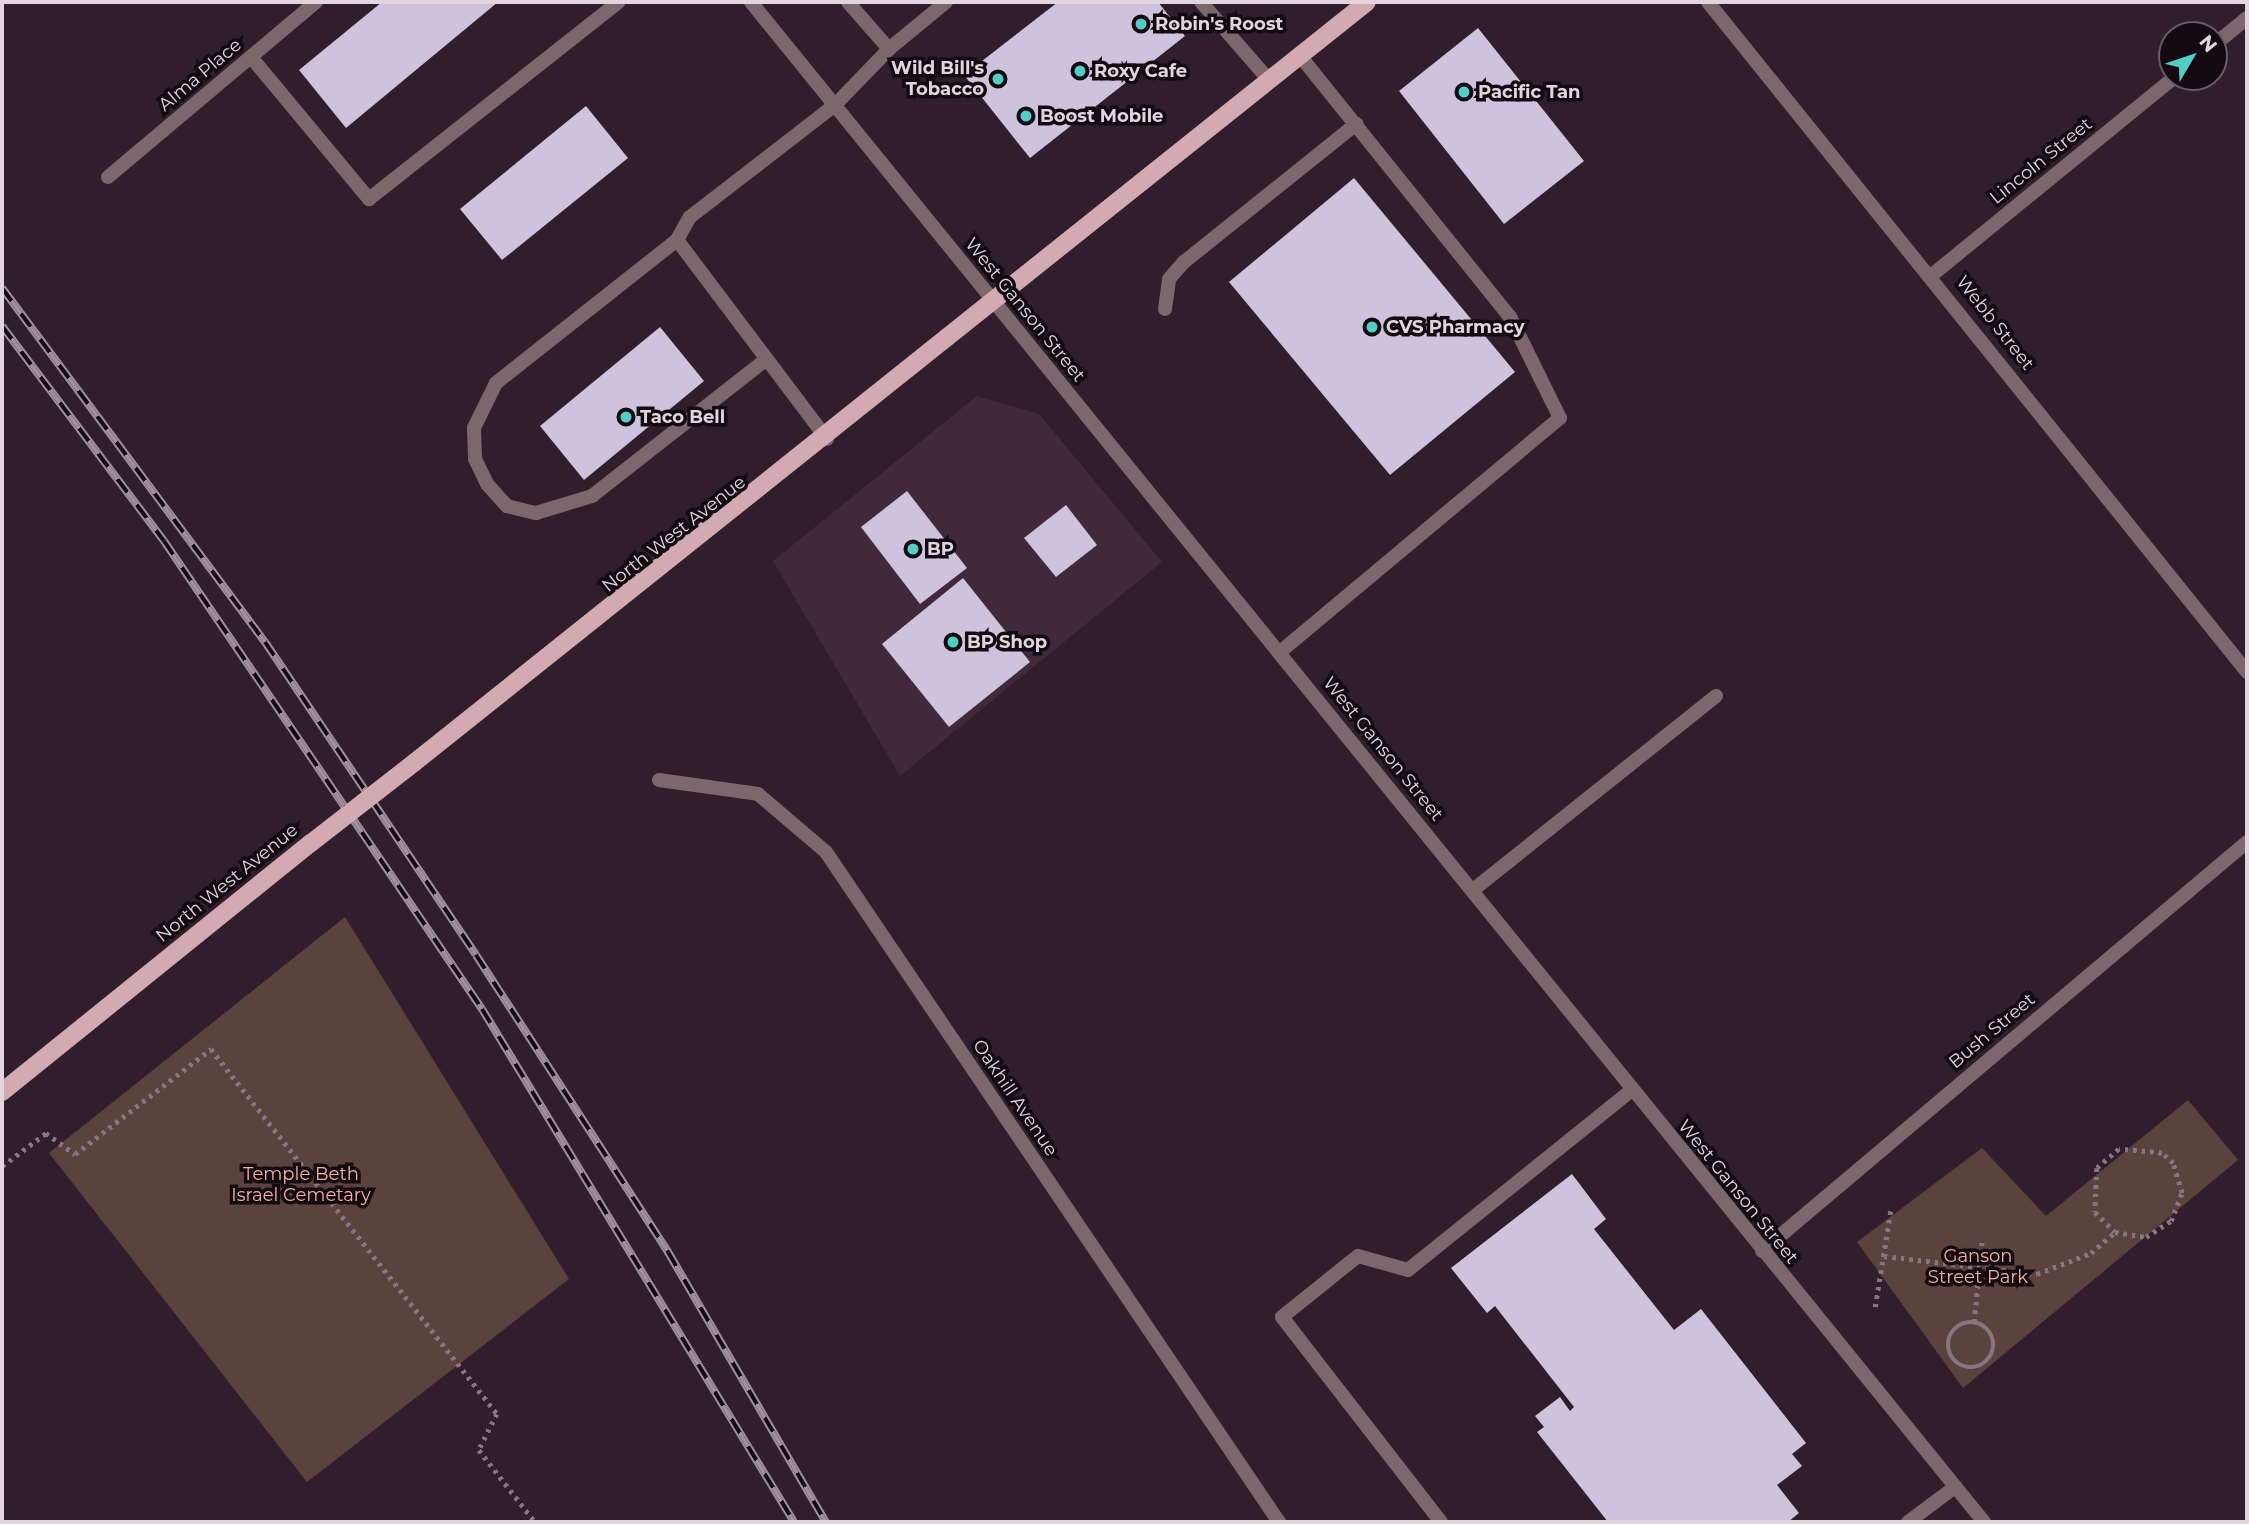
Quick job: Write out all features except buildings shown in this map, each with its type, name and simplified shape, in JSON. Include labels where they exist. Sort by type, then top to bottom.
[{"type":"main road","name":"North West Avenue","points":[[2,1092],[311,843],[827,439],[1367,2]]},
{"type":"street","name":"Alma Place","points":[[108,177],[316,2]]},
{"type":"street","points":[[251,57],[369,200],[618,2]]},
{"type":"street","points":[[848,2],[889,49]]},
{"type":"street","points":[[764,361],[592,496],[536,513],[507,506],[486,484],[475,459],[474,428],[496,383],[677,240],[690,217],[732,181],[835,106],[889,49],[946,2]]},
{"type":"street","points":[[1200,2],[1270,81]]},
{"type":"street","name":"Webb Street","points":[[1708,2],[1932,275],[2247,672]]},
{"type":"street","name":"West Ganson Street","points":[[754,3],[1474,890],[1630,1091],[1984,1522]]},
{"type":"street","points":[[2228,34],[2247,18]]},
{"type":"street","points":[[1280,652],[1560,418],[1510,317],[1300,56]]},
{"type":"street","name":"Lincoln Street","points":[[1932,275],[2158,91]]},
{"type":"street","points":[[1165,309],[1169,279],[1184,262],[1356,124]]},
{"type":"street","points":[[677,240],[764,361],[827,439]]},
{"type":"street","points":[[1474,890],[1716,696]]},
{"type":"street","name":"Oakhill Avenue","points":[[659,780],[758,794],[825,852],[1279,1522]]},
{"type":"street","name":"Bush Street","points":[[1762,1251],[2247,842]]},
{"type":"street","points":[[1441,1522],[1282,1317],[1358,1256],[1408,1270],[1630,1091]]},
{"type":"street","points":[[1908,1522],[1955,1487]]},
{"type":"path","points":[[2,1166],[46,1133],[75,1153],[211,1049],[497,1414],[479,1450],[535,1522]]},
{"type":"path","points":[[1884,1256],[2037,1274],[2091,1253],[2115,1233],[2146,1237],[2166,1226],[2179,1208],[2180,1178],[2162,1153],[2119,1149],[2097,1168],[2095,1212],[2115,1233]]},
{"type":"path","points":[[1875,1307],[1891,1208]]},
{"type":"path","points":[[1973,1322],[1982,1239]]},
{"type":"path","points":[[1973,1322],[1992,1336],[1993,1352],[1984,1365],[1968,1368],[1950,1356],[1948,1342],[1953,1329],[1973,1322]]},
{"type":"shaded area","points":[[977,396],[1039,414],[1162,562],[900,776],[773,561]]},
{"type":"green space","name":"Temple Beth Israel Cemetary","points":[[345,917],[569,1279],[307,1482],[49,1153]]},
{"type":"green space","name":"Ganson Street Park","points":[[2188,1100],[2238,1160],[1963,1388],[1857,1242],[1982,1148],[2046,1216]]},
{"type":"railway","points":[[2,288],[265,642],[476,955],[668,1252],[826,1522]]},
{"type":"railway","points":[[2,326],[164,541],[482,1009],[794,1522]]},
{"type":"place","name":"Robin's Roost","points":[[1141,24]]},
{"type":"place","name":"Roxy Cafe","points":[[1080,71]]},
{"type":"place","name":"Wild Bill's Tobacco","points":[[998,79]]},
{"type":"place","name":"Pacific Tan","points":[[1464,92]]},
{"type":"place","name":"Boost Mobile","points":[[1026,116]]},
{"type":"place","name":"CVS Pharmacy","points":[[1372,327]]},
{"type":"place","name":"Taco Bell","points":[[626,417]]},
{"type":"place","name":"BP","points":[[913,549]]},
{"type":"place","name":"BP Shop","points":[[953,642]]}]
